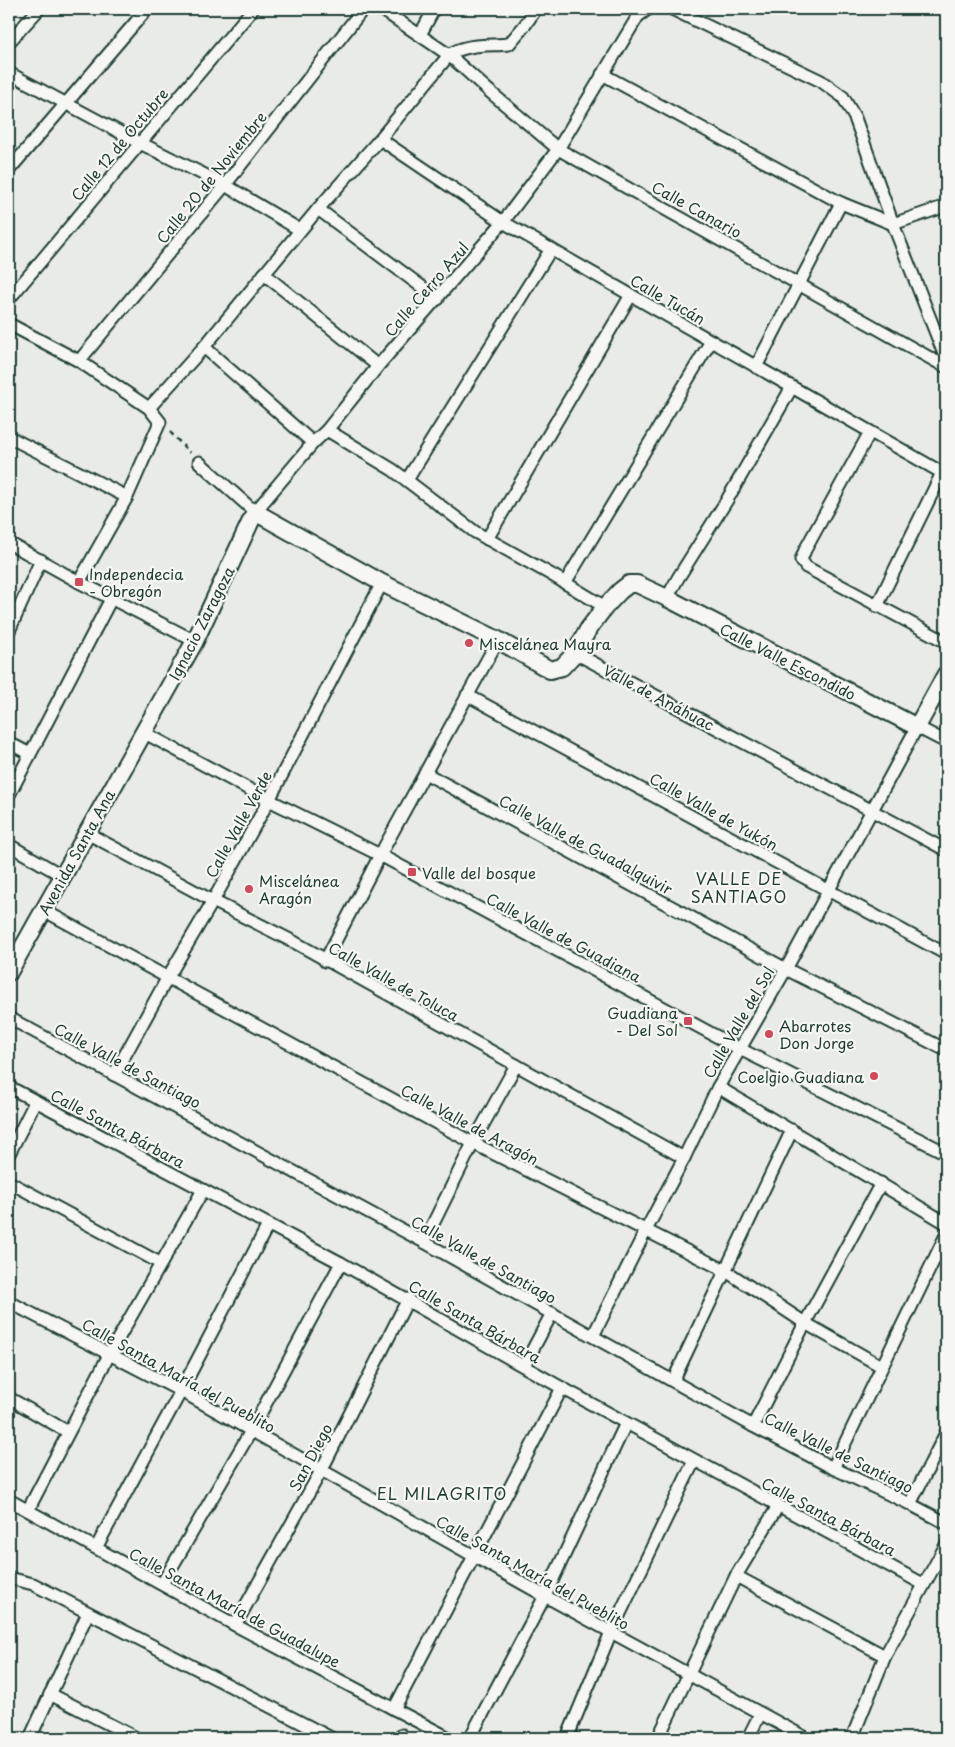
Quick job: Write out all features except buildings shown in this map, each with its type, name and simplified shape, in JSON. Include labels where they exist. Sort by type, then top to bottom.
[{"type":"street","points":[[9,42],[39,9]]},
{"type":"street","points":[[9,170],[147,9]]},
{"type":"street","name":"Calle 12 de Octubre","points":[[9,299],[253,9]]},
{"type":"street","name":"Calle 20 de Noviembre","points":[[79,361],[226,185],[363,9]]},
{"type":"street","name":"Calle Canario","points":[[381,9],[449,55],[558,149],[946,367]]},
{"type":"street","points":[[420,35],[434,9]]},
{"type":"street","points":[[149,408],[204,347],[300,230],[380,139],[449,55],[457,49],[509,44],[526,25],[536,9]]},
{"type":"street","name":"Calle Cerro Azul","points":[[255,512],[503,222],[558,149],[638,16],[648,9]]},
{"type":"street","points":[[672,9],[821,81],[843,97],[855,118],[893,224],[946,359]]},
{"type":"street","points":[[9,73],[140,143],[226,185],[300,230]]},
{"type":"street","points":[[602,74],[840,203],[893,224],[946,206]]},
{"type":"street","name":"Calle Tucán","points":[[380,139],[503,222],[944,474]]},
{"type":"street","points":[[756,367],[840,203]]},
{"type":"street","points":[[318,209],[438,299]]},
{"type":"street","points":[[407,480],[551,249]]},
{"type":"street","points":[[264,274],[378,366]]},
{"type":"street","points":[[487,539],[631,295]]},
{"type":"street","points":[[9,324],[79,361],[149,408],[160,422],[127,497],[79,582]]},
{"type":"street","points":[[565,582],[711,341]]},
{"type":"street","points":[[204,347],[313,443]]},
{"type":"street","points":[[667,598],[732,492],[792,387]]},
{"type":"street","points":[[199,462],[255,512],[382,583],[498,640],[550,670],[562,667],[576,653],[589,628],[605,607],[565,582],[475,532],[393,470],[327,430]]},
{"type":"street","points":[[870,432],[801,560],[806,567],[946,642]]},
{"type":"street","points":[[9,437],[127,497]]},
{"type":"street","points":[[877,606],[944,474]]},
{"type":"street","name":"Ignacio Zaragoza","points":[[143,732],[195,640],[255,512]]},
{"type":"street","points":[[9,544],[79,582],[195,640]]},
{"type":"street","points":[[9,631],[41,560]]},
{"type":"street","name":"Calle Valle Verde","points":[[114,1075],[269,800],[382,583]]},
{"type":"street","name":"Calle Valle Escondido","points":[[605,607],[629,584],[637,584],[946,742]]},
{"type":"street","points":[[9,795],[112,597]]},
{"type":"street","points":[[325,961],[380,855],[498,640]]},
{"type":"street","name":"Valle de Anáhuac","points":[[576,653],[946,850]]},
{"type":"street","points":[[917,727],[946,674]]},
{"type":"street","name":"Calle Valle de Yukón","points":[[468,695],[946,954]]},
{"type":"street","name":"Calle Valle del Sol","points":[[594,1336],[718,1087],[786,969],[917,727]]},
{"type":"street","name":"Calle Valle de Guadiana","points":[[143,732],[269,800],[380,855],[740,1050],[946,1153]]},
{"type":"street","name":"Avenida Santa Ana","points":[[9,972],[13,953],[43,910],[63,876],[143,732]]},
{"type":"street","points":[[9,744],[30,754]]},
{"type":"street","name":"Calle Valle de Guadalquivir","points":[[425,773],[786,969],[946,1050]]},
{"type":"street","name":"Calle Valle de Toluca","points":[[87,833],[213,902],[294,942],[325,961],[684,1158]]},
{"type":"street","points":[[9,845],[63,876]]},
{"type":"street","name":"Calle Valle de Aragón","points":[[43,910],[472,1143],[726,1272],[806,1323],[881,1366]]},
{"type":"street","name":"Calle Valle de Santiago","points":[[9,1018],[424,1242],[753,1426],[833,1468],[946,1523]]},
{"type":"street","points":[[424,1242],[472,1143],[516,1065]]},
{"type":"street","name":"Calle Santa Bárbara","points":[[9,1087],[408,1299],[626,1424],[923,1584]]},
{"type":"street","points":[[718,1087],[946,1223]]},
{"type":"street","points":[[9,1154],[35,1102]]},
{"type":"street","points":[[673,1381],[792,1130]]},
{"type":"street","points":[[9,1182],[160,1263]]},
{"type":"street","points":[[753,1426],[881,1183]]},
{"type":"street","points":[[28,1510],[110,1354],[203,1190]]},
{"type":"street","points":[[96,1548],[181,1392],[268,1224]]},
{"type":"street","points":[[833,1468],[946,1235]]},
{"type":"street","points":[[162,1584],[251,1431],[341,1263]]},
{"type":"street","name":"San Diego","points":[[235,1625],[320,1471],[408,1299]]},
{"type":"street","name":"Calle Santa María del Pueblito","points":[[9,1302],[181,1392],[474,1557],[806,1738]]},
{"type":"street","points":[[524,1366],[552,1313]]},
{"type":"street","points":[[394,1708],[562,1388]]},
{"type":"street","points":[[9,1398],[68,1432]]},
{"type":"street","points":[[470,1738],[545,1596],[626,1424]]},
{"type":"street","points":[[910,1504],[946,1433]]},
{"type":"street","points":[[567,1738],[611,1632],[694,1460]]},
{"type":"street","name":"Calle Santa María de Guadalupe","points":[[9,1500],[235,1625],[448,1738]]},
{"type":"street","points":[[658,1738],[736,1576],[778,1506]]},
{"type":"street","points":[[852,1738],[885,1656],[946,1545]]},
{"type":"street","points":[[736,1576],[885,1656]]},
{"type":"street","points":[[9,1578],[33,1584],[331,1738]]},
{"type":"street","points":[[30,1738],[88,1614]]},
{"type":"street","points":[[50,1694],[136,1738]]},
{"type":"street","points":[[748,1738],[760,1714]]},
{"type":"path","points":[[160,422],[199,462]]},
{"type":"place","name":"Independecia - Obregón","points":[[79,582]]},
{"type":"place","name":"Miscelánea Mayra","points":[[469,643]]},
{"type":"place","name":"Valle del bosque","points":[[412,872]]},
{"type":"place","name":"Miscelánea Aragón","points":[[249,889]]},
{"type":"place","name":"Guadiana - Del Sol","points":[[688,1021]]},
{"type":"place","name":"Abarrotes Don Jorge","points":[[769,1034]]},
{"type":"place","name":"Coelgio Guadiana","points":[[874,1076]]},
{"type":"district","name":"VALLE DE SANTIAGO","points":[[739,887]]},
{"type":"district","name":"EL MILAGRITO","points":[[442,1493]]}]
